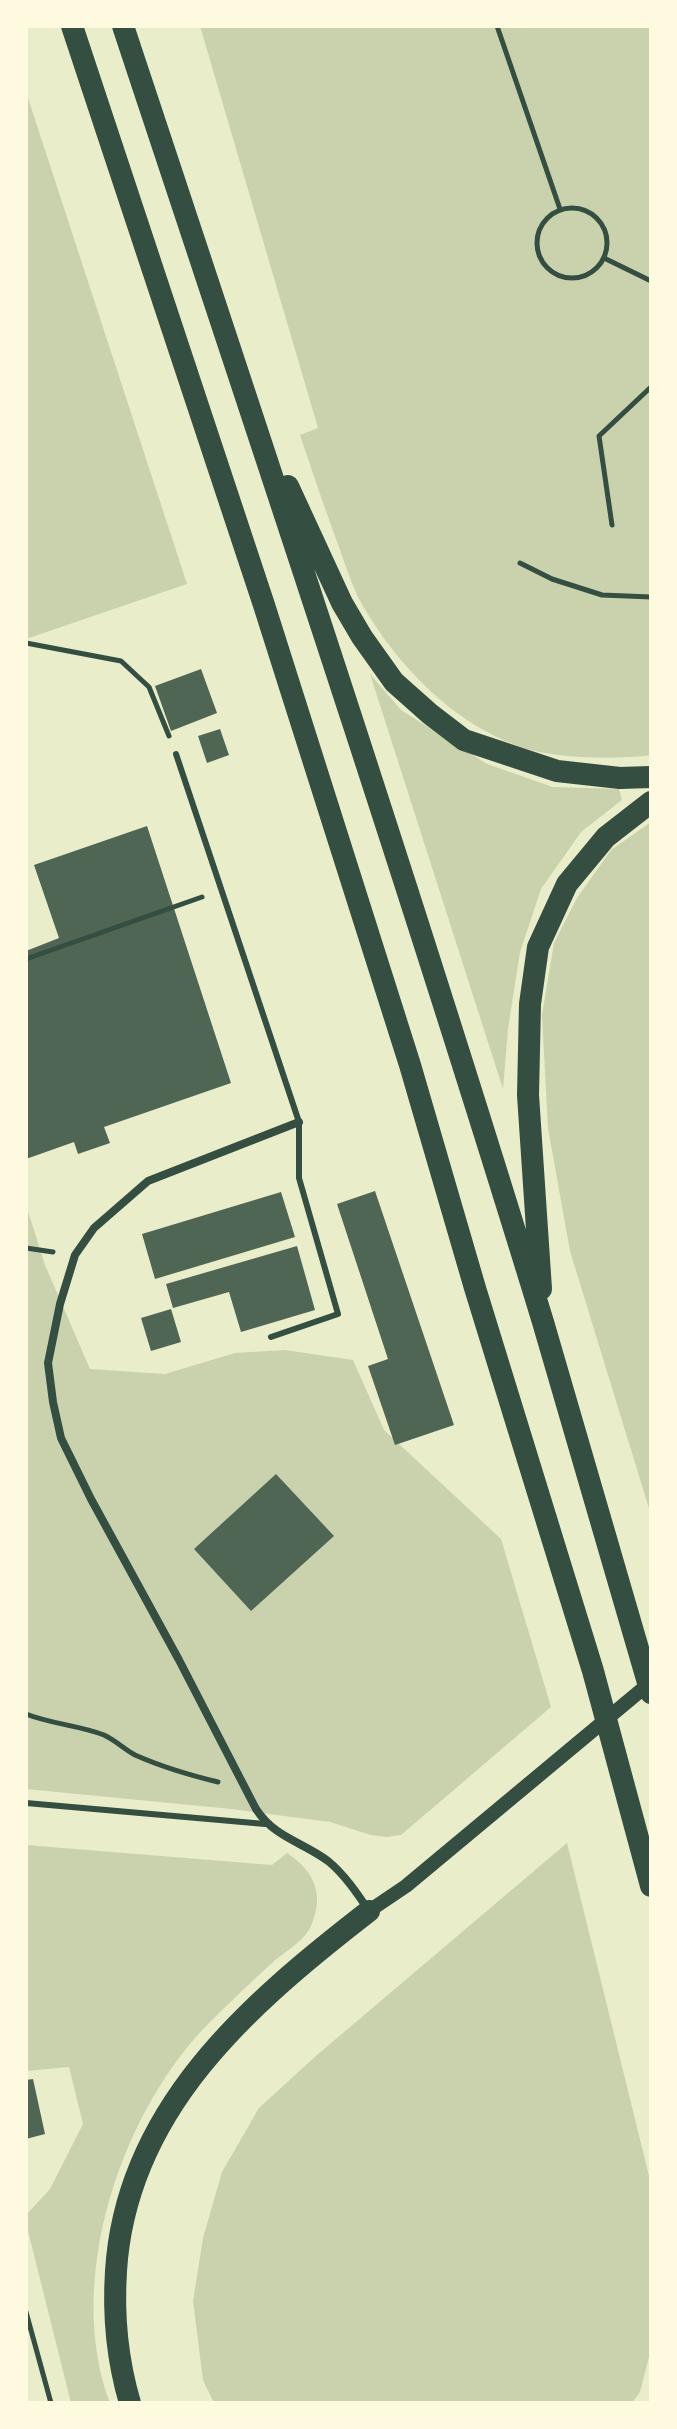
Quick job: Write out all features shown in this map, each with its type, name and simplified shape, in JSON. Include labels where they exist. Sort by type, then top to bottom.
[{"type":"highway","points":[[72,26],[332,814],[593,1671],[651,1886]]},
{"type":"highway","points":[[123,26],[386,826],[543,1324],[651,1693]]},
{"type":"highway","points":[[245,392],[342,603],[394,682],[464,740],[557,771],[620,778],[651,777]]},
{"type":"highway","points":[[543,1324],[528,1095],[530,1004],[538,947],[567,884],[606,837],[651,802]]},
{"type":"highway","points":[[130,2403],[118,2359],[117,2255],[123,2218],[150,2141],[189,2080],[229,2033],[319,1950],[369,1911]]},
{"type":"street","points":[[299,1122],[148,1181],[94,1228],[75,1255],[60,1304],[48,1363],[61,1438],[265,1824],[330,1863],[356,1891],[369,1911],[406,1886],[651,1682]]},
{"type":"lane","points":[[176,754],[299,1122],[299,1178],[338,1314],[271,1337]]},
{"type":"lane","points":[[26,1803],[265,1824]]},
{"type":"path","points":[[497,26],[560,209]]},
{"type":"path","points":[[584,208],[603,224],[607,235],[604,258],[598,268],[588,275],[565,278],[546,267],[539,257],[537,234],[542,223],[560,209],[584,208]]},
{"type":"path","points":[[604,258],[651,281]]},
{"type":"path","points":[[612,525],[599,436],[651,387]]},
{"type":"path","points":[[520,563],[552,579],[602,595],[651,597]]},
{"type":"path","points":[[26,643],[121,661],[149,687],[176,754]]},
{"type":"path","points":[[26,959],[221,890]]},
{"type":"path","points":[[26,1714],[107,1737],[131,1753],[170,1770],[246,1789]]},
{"type":"path","points":[[26,2312],[51,2403]]},
{"type":"green space","points":[[200,26],[651,26],[651,755],[619,758],[566,756],[518,746],[494,736],[429,690],[393,650],[363,606],[300,435],[318,428]]},
{"type":"green space","points":[[26,92],[187,584],[26,639]]},
{"type":"green space","points":[[370,674],[401,710],[487,764],[553,787],[619,789],[622,800],[581,832],[541,889],[520,952],[508,1029],[503,1089]]},
{"type":"green space","points":[[651,822],[651,1515],[570,1251],[548,1128],[542,1015],[554,943],[577,898],[611,850]]},
{"type":"green space","points":[[26,1205],[45,1265],[90,1369],[165,1374],[235,1353],[285,1350],[353,1360],[384,1430],[501,1539],[551,1707],[401,1835],[371,1835],[330,1822],[231,1809],[26,1789]]},
{"type":"green space","points":[[567,1843],[651,2184],[651,2349],[640,2392],[632,2403],[214,2403],[203,2380],[193,2301],[203,2238],[222,2172],[259,2108]]},
{"type":"green space","points":[[26,1845],[272,1865],[287,1853],[310,1876],[317,1894],[315,1914],[308,1932],[210,2022],[178,2059],[150,2102],[127,2149],[109,2200],[98,2252],[94,2305],[97,2355],[110,2403],[71,2403],[26,2223],[26,2215],[50,2189],[83,2124],[69,2067],[26,2071]]},
{"type":"building","points":[[201,669],[217,713],[171,731],[155,686]]},
{"type":"building","points":[[220,729],[229,755],[207,763],[198,736]]},
{"type":"building","points":[[147,826],[231,1083],[104,1127],[110,1143],[78,1154],[74,1142],[26,1159],[26,951],[59,938],[34,865]]},
{"type":"building","points":[[375,1191],[454,1425],[395,1445],[368,1366],[388,1359],[337,1204]]},
{"type":"building","points":[[281,1192],[295,1237],[155,1279],[142,1234]]},
{"type":"building","points":[[297,1246],[315,1310],[241,1332],[229,1292],[173,1308],[166,1284]]},
{"type":"building","points":[[171,1309],[181,1342],[151,1351],[141,1318]]},
{"type":"building","points":[[276,1474],[334,1536],[251,1611],[194,1549]]},
{"type":"building","points":[[33,2079],[45,2134],[26,2139],[26,2080]]}]
